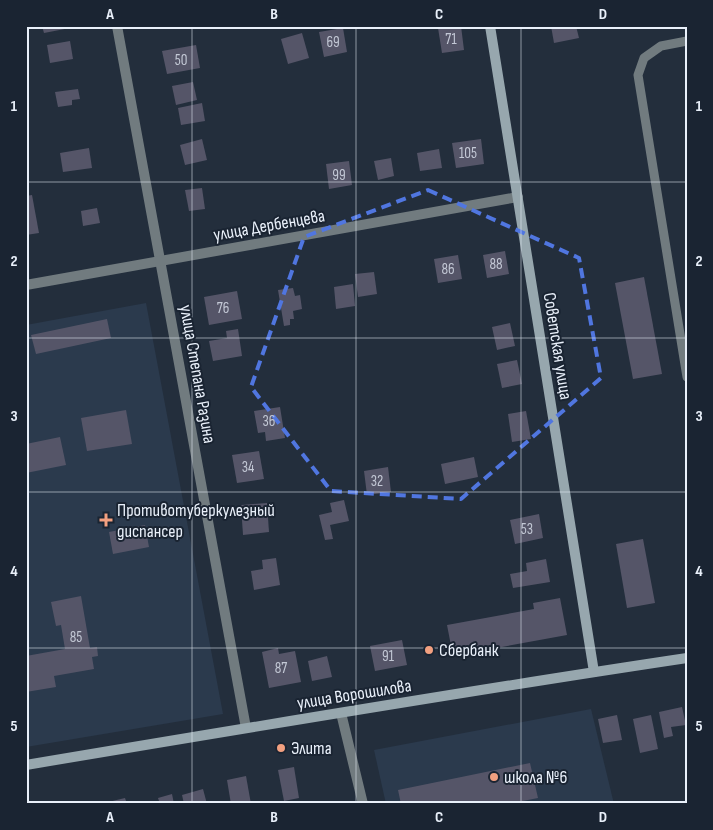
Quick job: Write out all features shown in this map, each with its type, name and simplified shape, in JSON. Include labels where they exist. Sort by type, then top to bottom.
[{"type":"street","name":"улица Степана Разина","points":[[116,26],[246,728]]},
{"type":"street","name":"Советская улица","points":[[490,26],[594,672]]},
{"type":"street","name":"улица Дербенцева","points":[[26,285],[518,197]]},
{"type":"street","name":"улица Ворошилова","points":[[26,765],[687,658]]},
{"type":"street","points":[[341,713],[363,804]]},
{"type":"lane","points":[[687,41],[661,46],[644,58],[638,75],[687,377]]},
{"type":"highlighted area","points":[[428,190],[579,258],[601,378],[461,499],[331,491],[251,387],[304,237]]},
{"type":"shaded area","name":"Противотуберкулезный диспансер","points":[[146,303],[223,714],[26,747],[26,325]]},
{"type":"shaded area","name":"школа №6","points":[[591,709],[614,804],[386,804],[374,750]]},
{"type":"building","points":[[42,26],[75,26],[75,27],[44,33]]},
{"type":"building","points":[[461,26],[464,50],[442,53],[438,28]]},
{"type":"building","points":[[551,26],[576,26],[579,38],[554,43]]},
{"type":"building","points":[[343,28],[347,52],[324,57],[319,32]]},
{"type":"building","points":[[302,33],[309,58],[288,64],[281,39]]},
{"type":"building","points":[[70,41],[73,59],[50,63],[47,45]]},
{"type":"building","points":[[196,45],[200,68],[167,74],[162,51]]},
{"type":"building","points":[[193,82],[197,100],[176,105],[172,86]]},
{"type":"building","points":[[78,89],[80,99],[72,100],[72,105],[58,107],[55,92]]},
{"type":"building","points":[[202,103],[205,121],[181,125],[178,108]]},
{"type":"building","points":[[202,139],[207,160],[185,165],[180,145]]},
{"type":"building","points":[[481,139],[484,164],[456,168],[452,143]]},
{"type":"building","points":[[89,148],[92,168],[63,172],[60,153]]},
{"type":"building","points":[[439,149],[442,168],[420,171],[417,153]]},
{"type":"building","points":[[391,158],[394,176],[378,180],[374,161]]},
{"type":"building","points":[[349,161],[352,185],[329,189],[326,164]]},
{"type":"building","points":[[202,188],[205,209],[189,211],[185,190]]},
{"type":"building","points":[[32,195],[39,233],[26,235],[26,196]]},
{"type":"building","points":[[97,208],[100,223],[83,226],[81,211]]},
{"type":"building","points":[[505,251],[509,274],[487,278],[483,255]]},
{"type":"building","points":[[458,255],[462,279],[438,283],[434,259]]},
{"type":"building","points":[[374,272],[377,294],[358,297],[355,274]]},
{"type":"building","points":[[644,277],[662,374],[633,379],[615,283]]},
{"type":"building","points":[[353,284],[355,306],[336,309],[334,287]]},
{"type":"building","points":[[293,288],[295,296],[300,295],[302,309],[293,311],[294,319],[290,319],[290,325],[284,326],[278,290]]},
{"type":"building","points":[[237,291],[242,319],[209,325],[204,297]]},
{"type":"building","points":[[107,319],[111,338],[36,354],[31,335]]},
{"type":"building","points":[[510,323],[515,346],[497,350],[492,327]]},
{"type":"building","points":[[238,329],[242,356],[213,361],[209,341],[227,338],[226,331]]},
{"type":"building","points":[[517,360],[522,384],[502,388],[497,364]]},
{"type":"building","points":[[280,407],[285,438],[266,441],[265,432],[258,433],[254,411]]},
{"type":"building","points":[[126,410],[132,444],[87,451],[81,418]]},
{"type":"building","points":[[526,411],[531,439],[512,442],[508,414]]},
{"type":"building","points":[[60,437],[66,465],[26,473],[26,444]]},
{"type":"building","points":[[259,451],[264,479],[237,483],[232,455]]},
{"type":"building","points":[[474,457],[478,477],[445,484],[441,464]]},
{"type":"building","points":[[388,467],[391,492],[367,495],[364,471]]},
{"type":"building","points":[[344,500],[349,521],[330,525],[333,539],[325,540],[319,515],[332,512],[330,503]]},
{"type":"building","points":[[267,503],[269,532],[243,535],[241,505]]},
{"type":"building","points":[[539,514],[543,538],[515,544],[510,520]]},
{"type":"building","points":[[145,525],[149,547],[113,554],[109,532]]},
{"type":"building","points":[[643,539],[655,603],[627,608],[616,544]]},
{"type":"building","points":[[276,558],[280,585],[254,590],[251,571],[263,569],[262,560]]},
{"type":"building","points":[[546,559],[550,582],[513,588],[510,574],[527,571],[526,563]]},
{"type":"building","points":[[81,596],[90,648],[97,647],[98,656],[92,657],[94,669],[54,676],[56,687],[26,692],[26,656],[65,649],[61,625],[56,626],[51,602]]},
{"type":"building","points":[[560,598],[567,635],[453,656],[447,625],[534,609],[533,603]]},
{"type":"building","points":[[402,640],[407,665],[375,671],[370,646]]},
{"type":"building","points":[[278,648],[279,654],[295,651],[301,682],[269,688],[262,652]]},
{"type":"building","points":[[327,656],[332,677],[312,681],[308,661]]},
{"type":"building","points":[[682,707],[686,725],[671,727],[673,736],[664,738],[659,712]]},
{"type":"building","points":[[617,715],[622,740],[603,743],[598,719]]},
{"type":"building","points":[[651,715],[658,749],[640,753],[633,719]]},
{"type":"building","name":"школа №6","points":[[530,763],[538,798],[523,801],[523,804],[495,804],[494,801],[478,804],[401,804],[398,790]]},
{"type":"building","points":[[294,767],[299,798],[284,801],[278,770]]},
{"type":"building","points":[[246,776],[251,804],[231,804],[227,780]]},
{"type":"building","points":[[203,789],[207,804],[184,804],[182,795]]},
{"type":"building","points":[[172,794],[174,804],[160,804],[158,798]]},
{"type":"building","points":[[125,798],[127,804],[104,803]]},
{"type":"place","name":"Противотуберкулезный диспансер","points":[[106,520]]},
{"type":"place","name":"Сбербанк","points":[[429,650]]},
{"type":"place","name":"Элита","points":[[281,748]]},
{"type":"place","name":"школа №6","points":[[494,777]]}]
